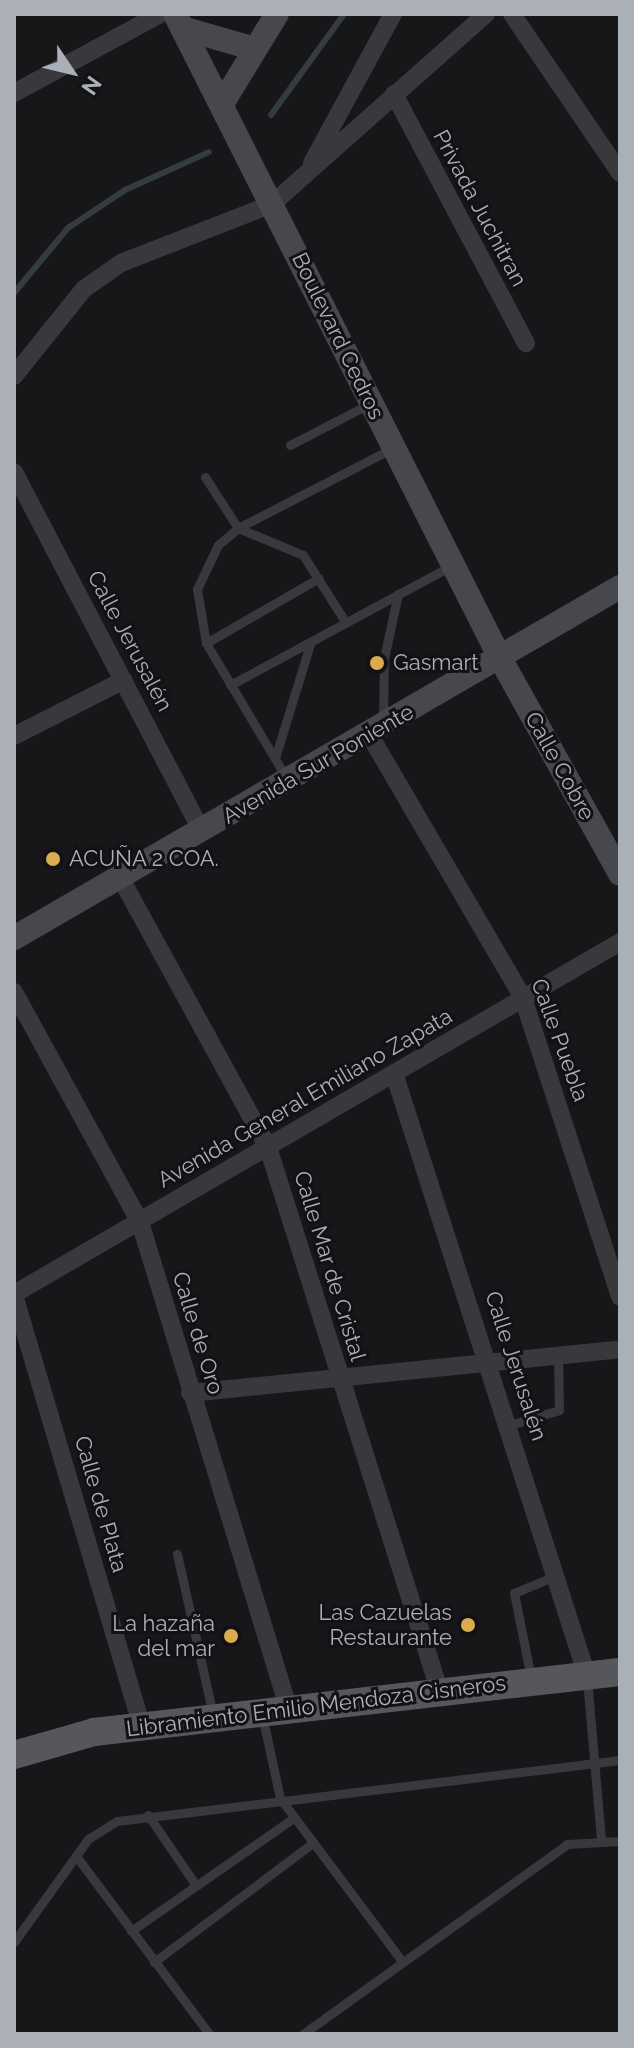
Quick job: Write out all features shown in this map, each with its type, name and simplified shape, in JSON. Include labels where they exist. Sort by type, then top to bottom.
[{"type":"main road","points":[[222,104],[277,14]]},
{"type":"main road","points":[[178,21],[255,49]]},
{"type":"main road","name":"Boulevard Cedros","points":[[178,21],[500,658]]},
{"type":"main road","name":"Avenida Sur Poniente","points":[[14,938],[619,590]]},
{"type":"main road","name":"Calle Cobre","points":[[500,658],[620,874]]},
{"type":"main road","name":"Libramiento Emilio Mendoza Cisneros","points":[[14,1755],[142,1726],[213,1716],[620,1672]]},
{"type":"street","points":[[14,93],[160,14]]},
{"type":"street","points":[[308,172],[393,14]]},
{"type":"street","points":[[14,376],[52,320],[121,263],[272,204],[486,14]]},
{"type":"street","points":[[512,14],[620,173]]},
{"type":"street","name":"Privada Juchitran","points":[[394,94],[526,343]]},
{"type":"street","name":"Calle Jerusalén","points":[[14,472],[202,832]]},
{"type":"street","points":[[14,736],[124,680]]},
{"type":"street","name":"Calle Puebla","points":[[376,730],[523,998],[620,1297]]},
{"type":"street","name":"Calle Mar de Cristal","points":[[120,877],[268,1147],[440,1693]]},
{"type":"street","name":"Avenida General Emiliano Zapata","points":[[14,1295],[620,942]]},
{"type":"street","name":"Calle de Oro","points":[[14,992],[140,1222],[190,1393],[274,1710]]},
{"type":"street","name":"Calle Jerusalén","points":[[394,1073],[559,1575],[587,1676]]},
{"type":"street","name":"Calle de Plata","points":[[14,1295],[142,1726]]},
{"type":"street","points":[[190,1393],[620,1349]]},
{"type":"lane","points":[[290,445],[371,403]]},
{"type":"lane","points":[[288,781],[206,643],[197,589],[205,565],[238,528],[394,447]]},
{"type":"lane","points":[[205,477],[238,528],[293,549],[319,578],[346,623]]},
{"type":"lane","points":[[230,685],[453,565]]},
{"type":"lane","points":[[206,643],[319,578]]},
{"type":"lane","points":[[376,730],[384,658],[398,594]]},
{"type":"lane","points":[[275,758],[310,644]]},
{"type":"lane","points":[[510,1425],[559,1410],[558,1355]]},
{"type":"lane","points":[[177,1554],[213,1716]]},
{"type":"lane","points":[[532,1681],[514,1593],[559,1575]]},
{"type":"lane","points":[[587,1676],[591,1762],[601,1839]]},
{"type":"lane","points":[[274,1710],[280,1798],[292,1819],[402,1961]]},
{"type":"lane","points":[[14,1942],[76,1856],[108,1825],[148,1815],[280,1798],[620,1760]]},
{"type":"lane","points":[[148,1815],[195,1884]]},
{"type":"lane","points":[[131,1931],[292,1819]]},
{"type":"lane","points":[[303,2034],[567,1844],[601,1839],[620,1841]]},
{"type":"lane","points":[[154,1962],[311,1844]]},
{"type":"lane","points":[[76,1856],[209,2034]]},
{"type":"waterway","points":[[271,115],[344,14]]},
{"type":"waterway","points":[[14,293],[68,228],[125,190],[209,152]]},
{"type":"place","name":"Gasmart","points":[[377,663]]},
{"type":"place","name":"ACUÑA 2 COA.","points":[[53,859]]},
{"type":"place","name":"Las Cazuelas Restaurante","points":[[468,1625]]},
{"type":"place","name":"La hazaña del mar","points":[[231,1636]]}]
